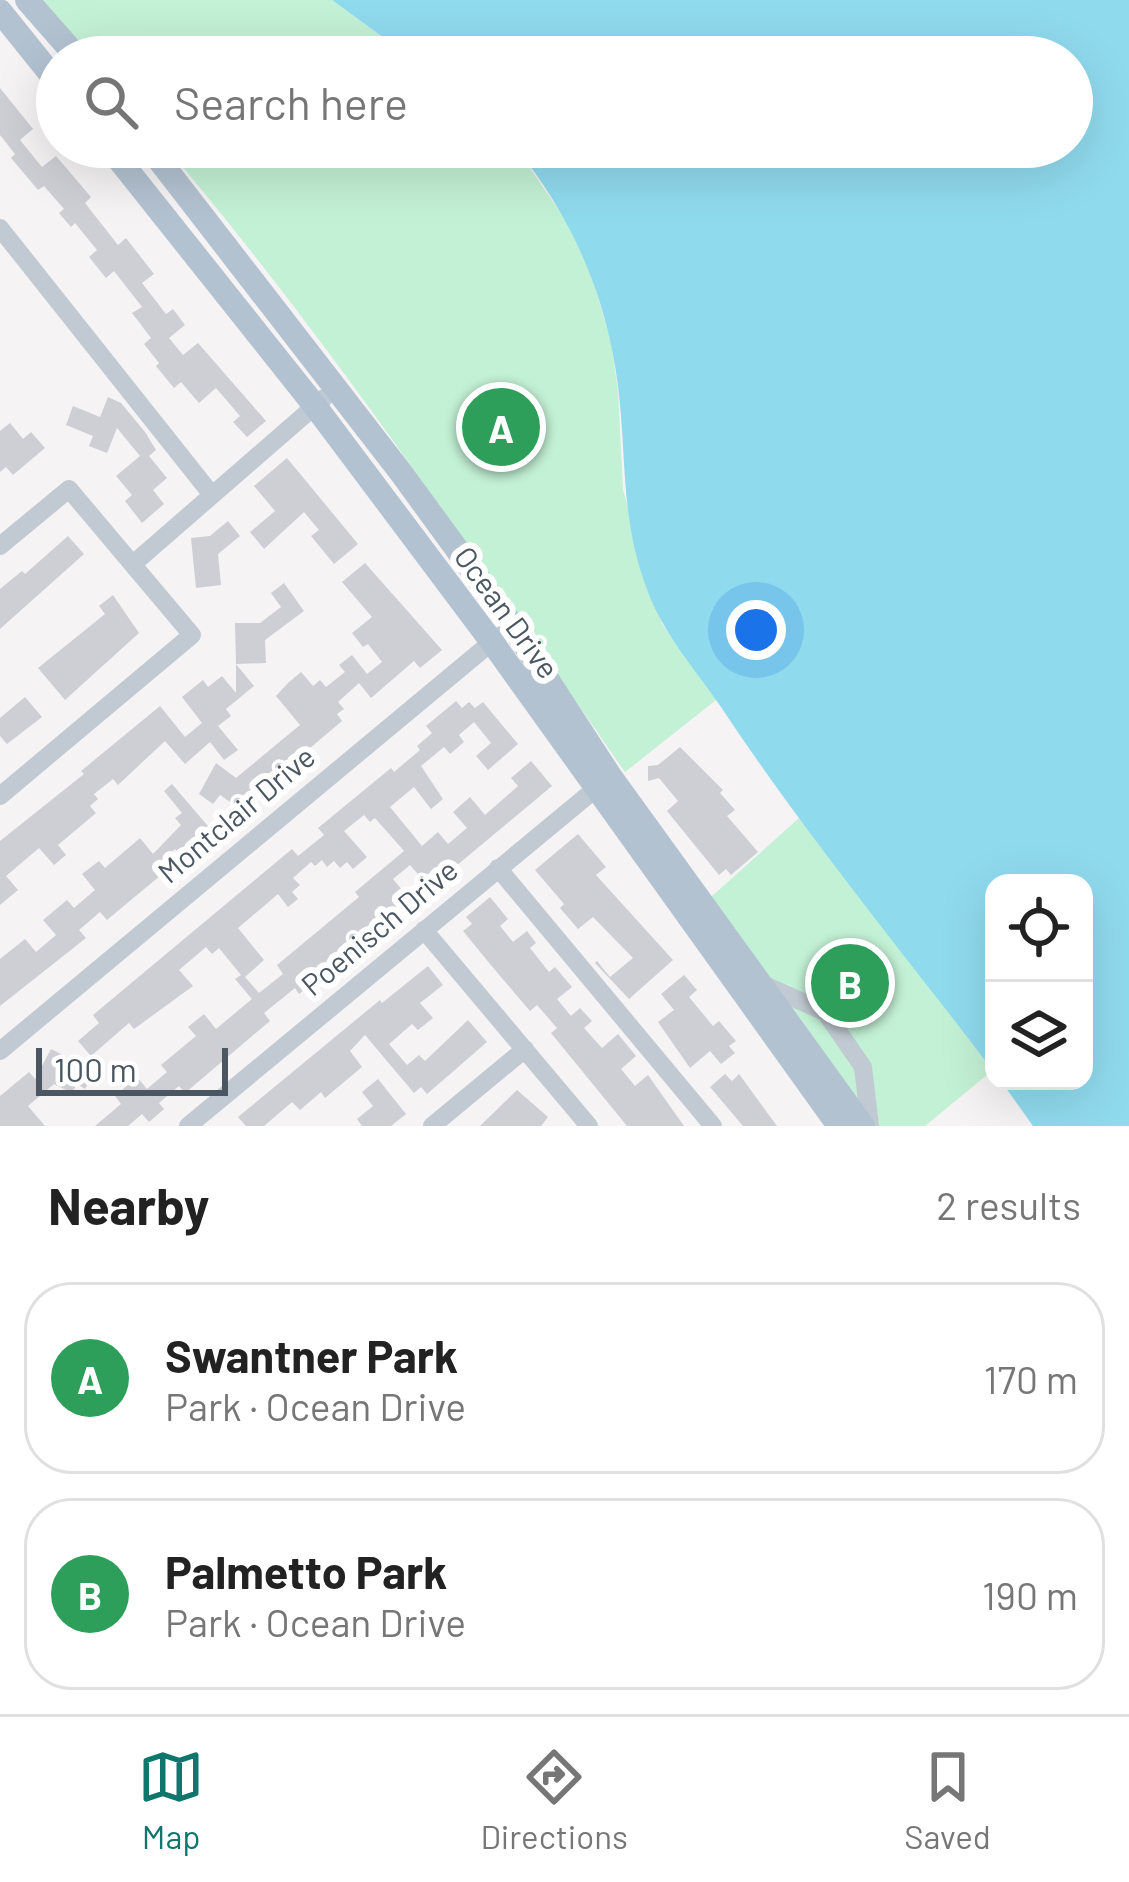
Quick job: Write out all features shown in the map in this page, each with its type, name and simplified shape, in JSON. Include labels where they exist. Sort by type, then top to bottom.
[{"type":"main road","points":[[27,0],[59,36]]},
{"type":"main road","points":[[0,11],[36,56]]},
{"type":"main road","name":"Ocean Drive","points":[[126,168],[604,782],[825,1084],[866,1126]]},
{"type":"main road","points":[[134,178],[143,168]]},
{"type":"main road","name":"Ocean Drive","points":[[166,168],[512,625],[604,782]]},
{"type":"main road","points":[[415,540],[437,522]]},
{"type":"main road","name":"Ocean Drive","points":[[678,885],[760,983],[825,1084],[839,1126]]},
{"type":"street","points":[[0,228],[212,495]]},
{"type":"street","points":[[133,564],[336,387]]},
{"type":"street","points":[[0,546],[69,489],[193,635],[0,796]]},
{"type":"street","name":"Montclair Drive","points":[[0,1052],[512,625]]},
{"type":"street","name":"Poenisch Drive","points":[[188,1126],[604,782]]},
{"type":"street","points":[[499,868],[713,1126]]},
{"type":"street","points":[[424,930],[589,1126]]},
{"type":"street","points":[[760,983],[825,1012],[863,1067],[866,1126]]},
{"type":"street","points":[[432,1126],[525,1048]]},
{"type":"street","points":[[825,1084],[863,1067]]},
{"type":"green space","points":[[42,0],[332,0],[381,36],[72,36]]},
{"type":"green space","points":[[183,168],[530,168],[568,223],[592,277],[611,341],[623,490],[662,624],[716,700],[625,772],[346,375]]},
{"type":"green space","points":[[799,818],[985,1060],[985,1077],[925,1126],[878,1126],[711,897]]},
{"type":"water","points":[[332,0],[1129,0],[1129,1126],[1033,1126],[1007,1090],[1093,1090],[1093,874],[985,874],[985,1060],[820,846],[655,608],[633,540],[618,386],[596,289],[570,229],[531,168],[1093,168],[1093,36],[381,36]]},
{"type":"building","points":[[0,88],[33,129],[20,140],[36,160],[36,168],[66,168],[91,197],[85,203],[118,245],[126,238],[154,274],[142,283],[166,314],[173,309],[185,325],[169,338],[183,355],[198,343],[266,421],[247,437],[233,422],[240,416],[216,388],[199,403],[181,382],[174,388],[144,344],[151,338],[132,313],[142,307],[114,271],[106,278],[89,257],[97,250],[75,223],[71,227],[59,213],[64,209],[44,186],[38,190],[11,158],[15,154],[0,135]]},
{"type":"building","points":[[108,397],[121,403],[145,432],[156,450],[149,456],[167,478],[153,490],[164,504],[142,523],[125,501],[132,495],[116,476],[140,456],[117,428],[107,453],[89,446],[93,436],[66,425],[73,406],[100,417]]},
{"type":"building","points":[[10,423],[23,439],[31,432],[45,448],[13,475],[6,467],[0,472],[0,431]]},
{"type":"building","points":[[287,458],[358,544],[334,564],[311,536],[319,530],[304,512],[264,549],[250,532],[275,511],[254,486]]},
{"type":"building","points":[[228,521],[240,536],[218,554],[221,585],[196,588],[191,538],[210,536]]},
{"type":"building","points":[[68,536],[84,554],[0,629],[0,589]]},
{"type":"building","points":[[365,563],[442,650],[420,668],[414,661],[371,698],[359,683],[338,702],[344,709],[337,714],[342,721],[259,791],[256,786],[240,809],[220,795],[213,804],[199,794],[216,763],[236,778],[300,725],[276,696],[301,672],[313,686],[320,680],[326,687],[345,672],[339,665],[352,655],[367,674],[382,662],[352,633],[372,617],[342,582]]},
{"type":"building","points":[[284,583],[304,611],[265,640],[266,663],[236,664],[235,623],[260,623],[281,607],[271,593]]},
{"type":"building","points":[[113,595],[139,633],[65,700],[38,668],[105,614],[99,606]]},
{"type":"building","points":[[236,664],[254,686],[226,709],[231,716],[218,726],[238,750],[224,760],[210,742],[185,764],[165,741],[118,785],[113,779],[94,794],[98,799],[90,806],[96,813],[58,845],[66,855],[54,865],[39,848],[6,876],[18,890],[0,905],[0,841],[160,706],[185,737],[202,723],[182,697],[203,680],[208,687],[222,676],[236,693]]},
{"type":"building","points":[[25,697],[42,717],[7,744],[0,736],[0,718]]},
{"type":"building","points":[[456,701],[462,708],[469,702],[475,708],[483,702],[518,744],[488,770],[476,756],[491,743],[474,722],[459,735],[464,742],[450,754],[444,747],[421,766],[443,799],[431,809],[414,787],[390,807],[422,846],[438,832],[448,844],[467,828],[453,812],[470,797],[485,815],[518,786],[511,778],[531,761],[552,786],[438,881],[432,874],[424,881],[410,865],[393,879],[411,901],[355,951],[349,943],[327,962],[332,967],[299,994],[295,988],[264,1013],[270,1021],[185,1093],[179,1086],[159,1103],[164,1109],[149,1122],[142,1114],[128,1126],[95,1126],[121,1104],[115,1096],[137,1077],[147,1089],[167,1072],[161,1065],[196,1036],[188,1027],[204,1014],[216,1029],[252,999],[235,979],[241,975],[219,948],[212,954],[206,947],[179,970],[193,986],[134,1029],[129,1023],[91,1056],[78,1041],[99,1023],[93,1015],[292,849],[298,856],[324,835],[318,828],[420,750],[417,746],[432,733],[426,726]],"holes":[[[364,815],[370,822],[375,818],[404,851],[355,892],[359,897],[277,965],[283,974],[259,993],[245,977],[264,960],[238,928],[278,894],[288,907],[298,899],[292,892],[300,885],[293,878],[311,862],[315,866],[322,860],[327,867],[334,861],[340,868],[347,862],[353,869],[367,857],[344,831]]]},
{"type":"building","points":[[680,747],[723,790],[720,793],[735,810],[727,816],[758,852],[731,875],[726,869],[719,875],[667,811],[678,801],[659,778],[648,781],[648,766],[658,765]]},
{"type":"building","points":[[172,784],[213,832],[183,858],[175,849],[160,862],[167,870],[107,920],[100,912],[79,930],[86,938],[0,1006],[0,959],[25,939],[36,952],[56,935],[43,920],[67,900],[74,908],[95,890],[82,874],[99,861],[105,868],[140,838],[153,854],[181,825],[175,818],[182,813],[164,791]]},
{"type":"building","points":[[578,834],[606,867],[596,875],[673,960],[629,999],[595,963],[610,977],[633,958],[593,917],[578,929],[535,870]]},
{"type":"building","points":[[490,897],[508,919],[500,926],[513,942],[527,931],[536,943],[530,948],[549,972],[555,967],[572,987],[557,999],[571,1016],[580,1008],[592,1021],[584,1028],[602,1048],[618,1034],[636,1056],[621,1069],[635,1086],[648,1075],[684,1126],[627,1126],[551,1033],[557,1028],[537,1005],[530,1011],[463,931],[472,924],[466,917]]},
{"type":"building","points":[[428,966],[443,985],[420,1003],[433,1018],[418,1030],[412,1024],[389,1044],[407,1065],[419,1055],[425,1061],[468,1020],[487,1042],[427,1094],[421,1087],[414,1093],[365,1035],[350,1051],[362,1067],[325,1098],[321,1092],[300,1110],[292,1102],[264,1126],[246,1126],[238,1117],[380,1000],[382,1003]]},
{"type":"building","points":[[684,975],[697,990],[689,997],[713,1026],[719,1021],[736,1041],[729,1046],[735,1053],[721,1064],[710,1051],[690,1068],[658,1022],[674,1010],[661,994]]},
{"type":"building","points":[[51,1049],[95,1071],[85,1089],[77,1084],[72,1093],[54,1084],[28,1106],[45,1126],[0,1126],[0,1096],[29,1072],[35,1079]]},
{"type":"building","points":[[725,1074],[732,1081],[739,1074],[777,1126],[743,1126],[710,1087]]},
{"type":"building","points":[[378,1079],[406,1114],[391,1126],[362,1126],[357,1119],[373,1106],[362,1092]]},
{"type":"building","points":[[517,1090],[548,1117],[541,1126],[480,1126]]},
{"type":"place","name":"Swantner Park","points":[[501,427]]},
{"type":"place","name":"Palmetto Park","points":[[850,983]]}]
